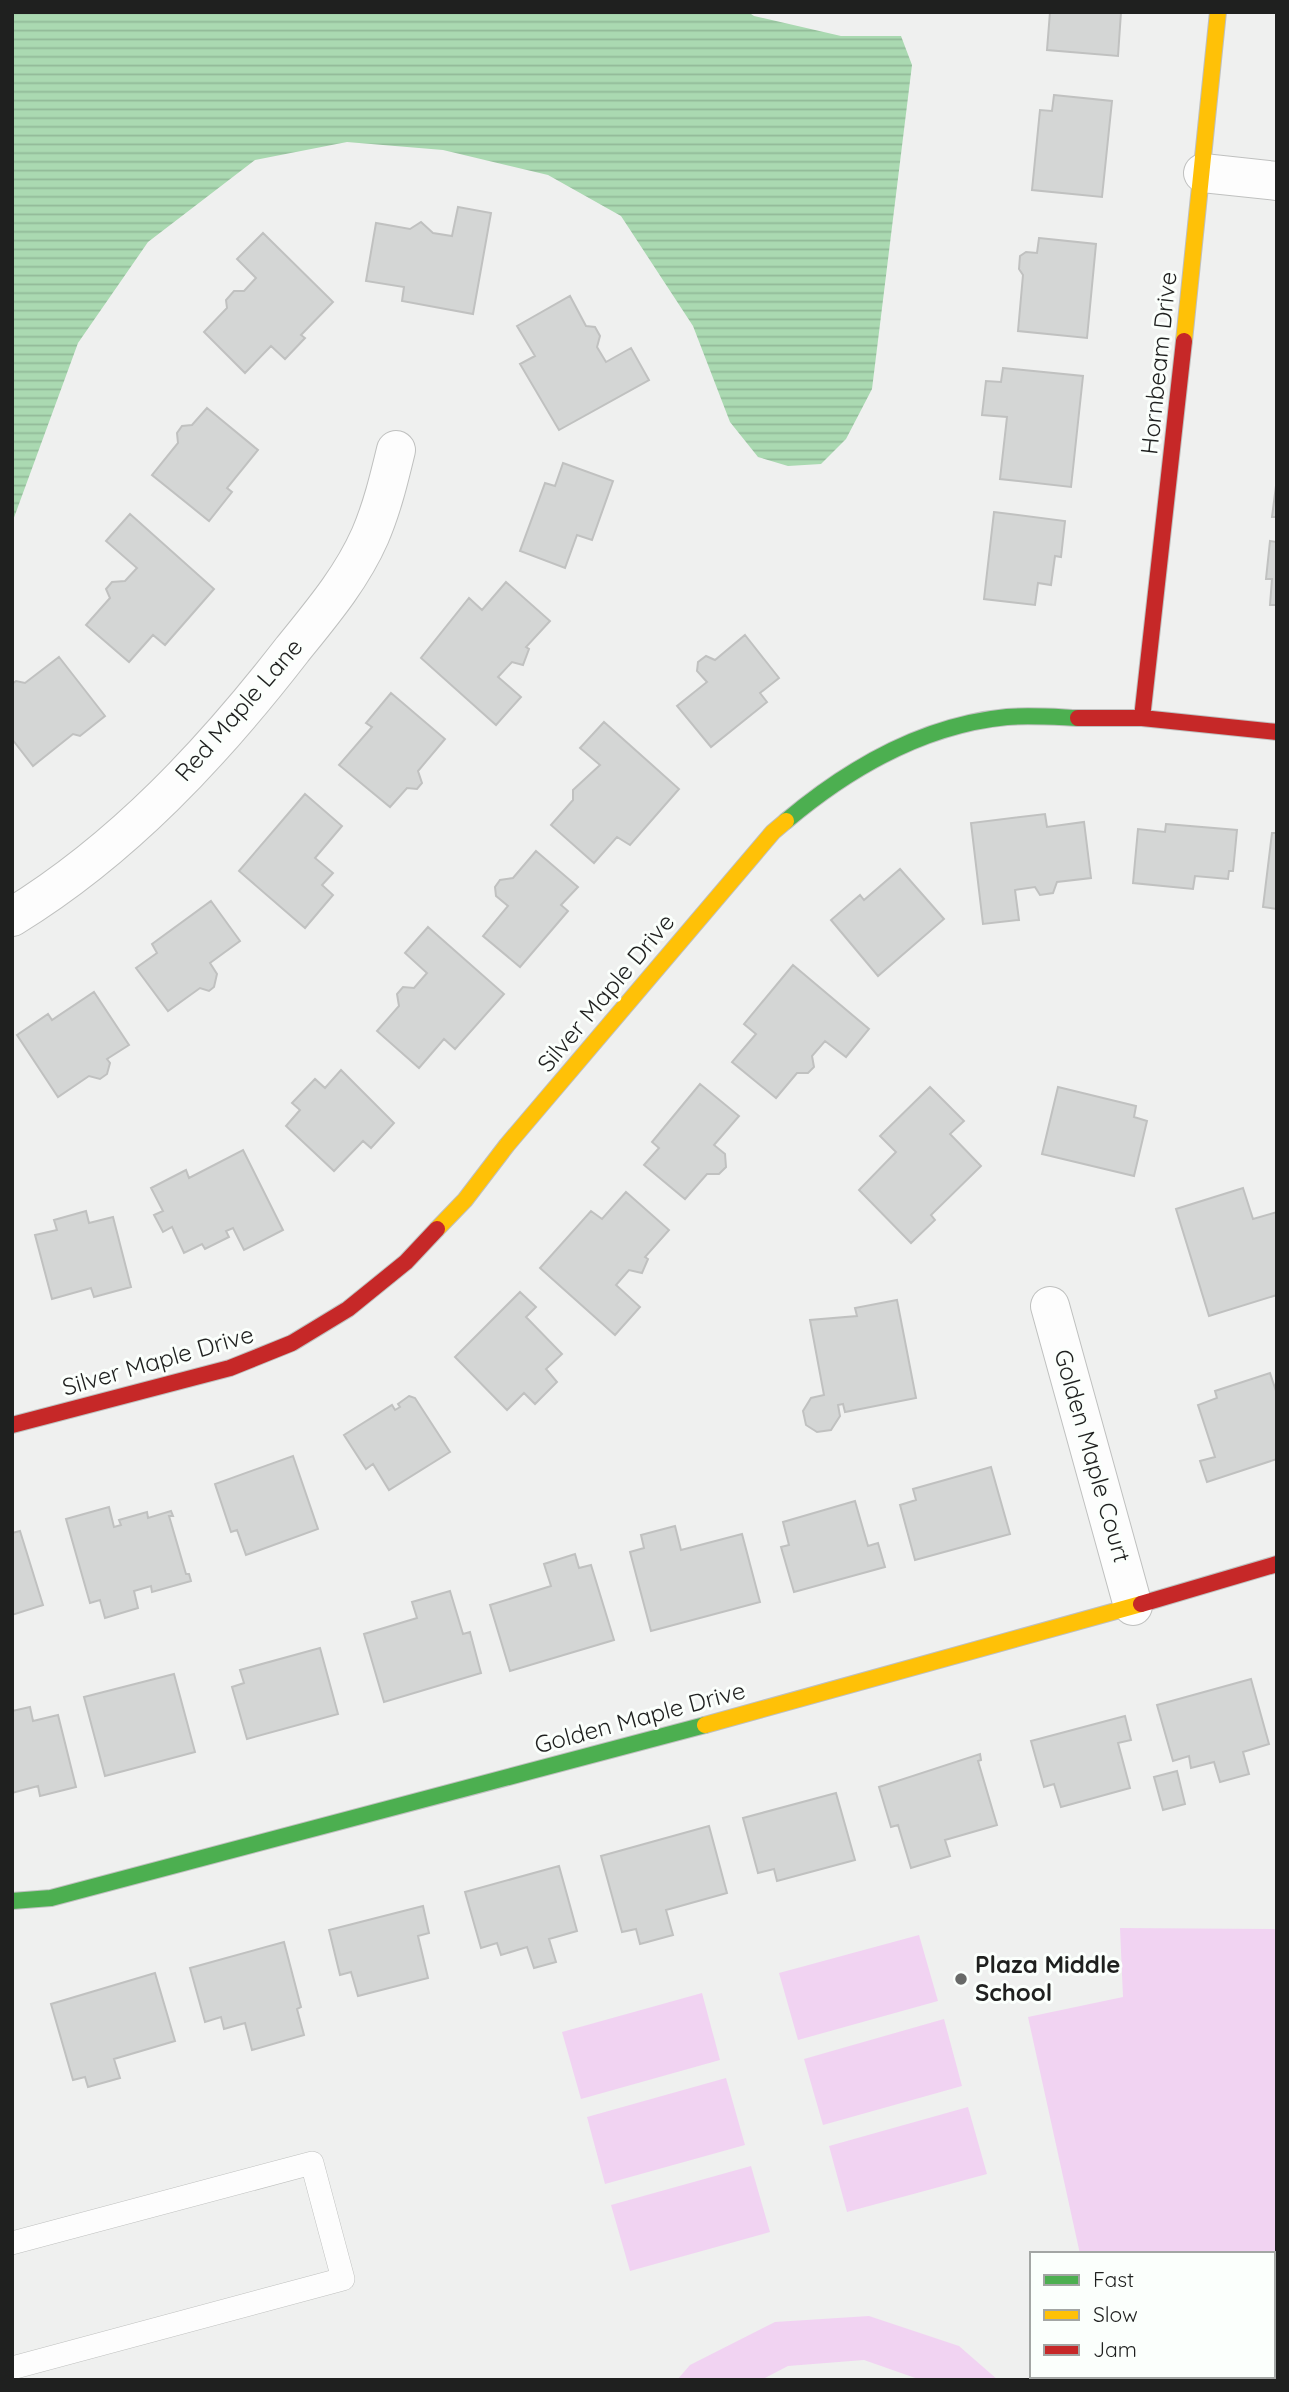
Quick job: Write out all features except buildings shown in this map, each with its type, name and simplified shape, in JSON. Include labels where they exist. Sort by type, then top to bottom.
[{"type":"street","name":"Hornbeam Drive","points":[[1142,718],[1203,173],[1218,12]]},
{"type":"street","points":[[1203,173],[1277,181]]},
{"type":"street","name":"Red Maple Lane","points":[[12,917],[36,903],[117,841],[184,777],[255,699],[346,578],[369,538],[386,495],[396,450]]},
{"type":"street","name":"Silver Maple Drive","points":[[12,1425],[230,1368],[292,1343],[348,1309],[406,1262],[465,1200],[508,1145],[774,832],[820,792],[862,765],[907,743],[966,723],[1009,717],[1142,718],[1277,733]]},
{"type":"street","name":"Golden Maple Court","points":[[1050,1306],[1133,1606]]},
{"type":"street","name":"Golden Maple Drive","points":[[12,1901],[51,1898],[692,1728],[1277,1564]]},
{"type":"lane","points":[[12,2243],[312,2163],[343,2279],[12,2368]]},
{"type":"shaded area","points":[[12,12],[748,12],[754,16],[841,36],[901,36],[912,65],[872,389],[846,439],[821,464],[788,466],[758,457],[730,422],[693,326],[621,216],[548,175],[443,150],[347,142],[255,160],[148,242],[78,343],[12,523]]},
{"type":"shaded area","points":[[1120,1928],[1277,1929],[1277,2380],[1107,2380],[1275,2378],[1275,2252],[1080,2252],[1028,2017],[1123,1997]]},
{"type":"shaded area","points":[[919,1935],[938,2001],[798,2040],[779,1973]]},
{"type":"shaded area","points":[[702,1993],[720,2060],[581,2099],[562,2032]]},
{"type":"shaded area","points":[[944,2019],[962,2086],[823,2125],[804,2059]]},
{"type":"shaded area","points":[[726,2078],[745,2145],[605,2184],[587,2117]]},
{"type":"shaded area","points":[[968,2107],[987,2174],[847,2212],[829,2146]]},
{"type":"shaded area","points":[[751,2166],[770,2232],[630,2271],[611,2205]]},
{"type":"shaded area","points":[[869,2316],[959,2346],[998,2380],[921,2380],[864,2360],[788,2366],[761,2380],[677,2380],[690,2365],[775,2322]]},
{"type":"traffic: fast","points":[[786,821],[861,767],[917,739],[946,729],[1007,717],[1078,718]]},
{"type":"traffic: fast","points":[[12,1901],[51,1898],[705,1725]]},
{"type":"traffic: slow","points":[[1184,341],[1218,12]]},
{"type":"traffic: slow","points":[[437,1229],[465,1200],[507,1145],[773,832],[786,821]]},
{"type":"traffic: slow","points":[[705,1725],[1141,1604]]},
{"type":"traffic: jam","points":[[1142,718],[1184,341]]},
{"type":"traffic: jam","points":[[1078,718],[1142,718],[1277,732]]},
{"type":"traffic: jam","points":[[12,1425],[230,1368],[292,1343],[348,1309],[406,1262],[437,1229]]},
{"type":"traffic: jam","points":[[1141,1604],[1277,1564]]},
{"type":"place","name":"Plaza Middle School","points":[[961,1979]]}]
